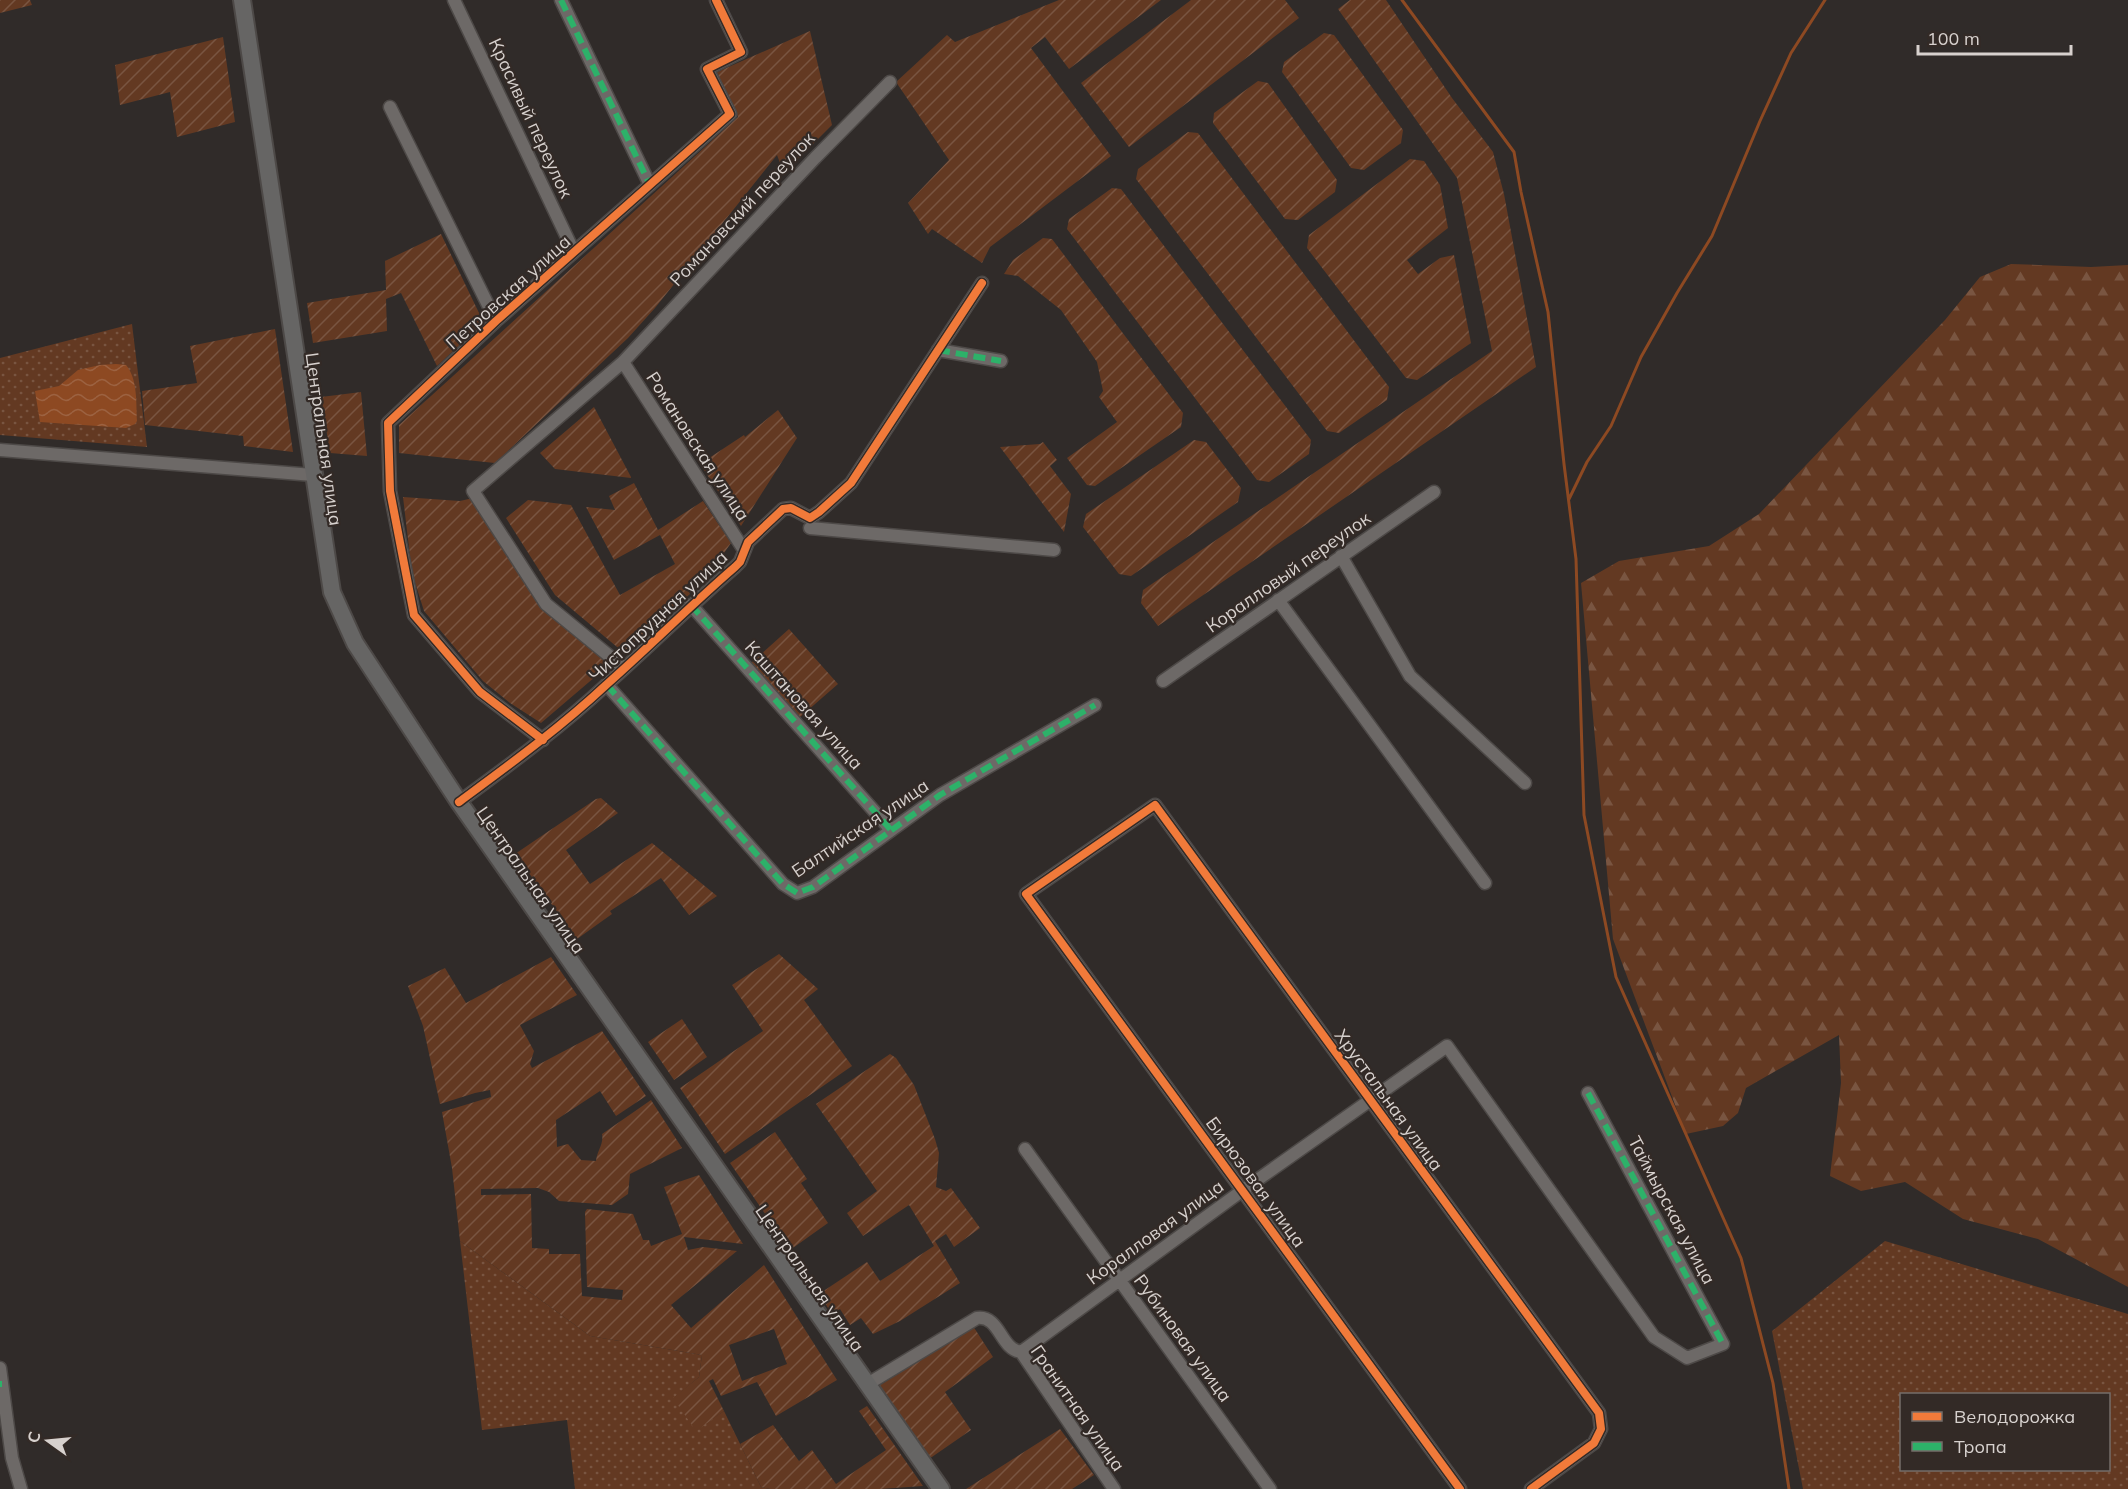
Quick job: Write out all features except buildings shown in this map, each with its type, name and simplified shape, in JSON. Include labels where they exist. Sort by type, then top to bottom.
[{"type":"main road","name":"Центральная улица","points":[[242,0],[332,592],[355,643],[459,802],[941,1489]]},
{"type":"street","name":"Красивый переулок","points":[[454,0],[574,252]]},
{"type":"street","points":[[561,0],[650,185]]},
{"type":"street","name":"Петровская улица","points":[[543,740],[480,692],[414,615],[390,491],[388,423],[496,321],[730,114],[707,69],[741,52],[716,0]]},
{"type":"street","name":"Романовский переулок","points":[[623,362],[815,158],[890,82]]},
{"type":"street","points":[[390,107],[496,321]]},
{"type":"street","name":"Чистопрудная улица","points":[[459,802],[543,740],[607,684],[735,567],[740,562],[748,542],[783,509],[791,508],[810,518],[819,513],[851,483],[981,283]]},
{"type":"street","points":[[938,350],[1001,361]]},
{"type":"street","points":[[623,362],[472,491],[546,603],[624,668]]},
{"type":"street","name":"Романовская улица","points":[[623,362],[744,550]]},
{"type":"street","points":[[0,450],[313,475]]},
{"type":"street","name":"Коралловый переулок","points":[[1163,681],[1434,492]]},
{"type":"street","points":[[810,528],[1054,550]]},
{"type":"street","points":[[1341,556],[1410,676],[1525,783]]},
{"type":"street","points":[[1278,600],[1485,883]]},
{"type":"street","name":"Каштановая улица","points":[[691,605],[891,830]]},
{"type":"street","name":"Балтийская улица","points":[[607,684],[783,884],[797,893],[813,886],[940,795],[1095,705]]},
{"type":"street","name":"Бирюзовая улица","points":[[1155,805],[1026,894],[1460,1489]]},
{"type":"street","name":"Хрустальная улица","points":[[1155,805],[1599,1413],[1601,1429],[1594,1443],[1531,1489]]},
{"type":"street","name":"Коралловая улица","points":[[1021,1352],[1243,1190],[1447,1046],[1654,1337],[1687,1358],[1723,1344]]},
{"type":"street","name":"Таймырская улица","points":[[1588,1093],[1723,1344]]},
{"type":"street","name":"Рубиновая улица","points":[[1025,1149],[1270,1489]]},
{"type":"street","name":"Гранитная улица","points":[[866,1385],[977,1318],[985,1317],[991,1321],[1011,1348],[1021,1352],[1114,1489]]},
{"type":"street","points":[[0,1368],[12,1458],[21,1489]]},
{"type":"green space","points":[[0,0],[30,0],[32,5],[0,13]]},
{"type":"green space","points":[[1059,0],[1161,0],[1069,69],[1045,37],[1031,48],[1111,156],[990,247],[982,263],[932,229],[928,234],[908,203],[949,160],[896,82],[947,35],[955,42]]},
{"type":"green space","points":[[1191,0],[1285,0],[1299,18],[1129,147],[1081,83]]},
{"type":"green space","points":[[1350,0],[1386,0],[1452,98],[1493,152],[1504,194],[1536,367],[1158,626],[1141,603],[1143,590],[1492,351],[1457,178],[1338,9]]},
{"type":"green space","points":[[810,31],[832,125],[783,171],[777,155],[655,308],[628,338],[495,463],[399,453],[399,425],[738,117],[715,73]]},
{"type":"green space","points":[[1324,33],[1334,35],[1403,130],[1401,143],[1364,170],[1351,168],[1282,72],[1284,62]]},
{"type":"green space","points":[[223,37],[235,122],[177,137],[170,92],[120,105],[115,65]]},
{"type":"green space","points":[[1258,81],[1268,83],[1337,180],[1335,192],[1298,220],[1285,219],[1213,123],[1214,113]]},
{"type":"green space","points":[[1188,132],[1198,133],[1389,387],[1387,400],[1339,433],[1327,431],[1136,179],[1138,169]]},
{"type":"green space","points":[[1410,159],[1424,161],[1440,185],[1448,228],[1407,260],[1418,274],[1440,258],[1454,255],[1471,343],[1417,380],[1406,378],[1307,248],[1309,235]]},
{"type":"green space","points":[[1112,188],[1121,189],[1311,440],[1309,454],[1269,482],[1257,480],[1067,229],[1069,219]]},
{"type":"green space","points":[[441,234],[480,315],[478,328],[437,366],[401,293],[386,299],[387,331],[313,343],[307,303],[386,290],[385,261]]},
{"type":"green space","points":[[1043,238],[1052,239],[1183,413],[1181,427],[1095,486],[1087,485],[1067,458],[1117,422],[1099,397],[1103,391],[1097,362],[1061,310],[1018,276],[1004,274],[1013,260]]},
{"type":"green space","points":[[2011,264],[2091,267],[2128,265],[2128,1287],[2038,1239],[1963,1219],[1905,1182],[1861,1191],[1830,1176],[1841,1083],[1839,1035],[1746,1088],[1738,1113],[1723,1126],[1686,1134],[1613,939],[1581,583],[1619,561],[1709,546],[1759,514],[1945,320],[1980,277]]},
{"type":"green space","points":[[132,324],[147,447],[0,435],[0,358]]},
{"type":"green space","points":[[275,329],[293,452],[244,446],[243,436],[145,425],[142,391],[197,383],[190,346]]},
{"type":"green space","points":[[361,392],[367,456],[330,453],[321,397]]},
{"type":"green space","points":[[594,407],[631,478],[555,469],[540,453]]},
{"type":"green space","points":[[778,410],[797,438],[741,526],[700,464],[744,435],[745,437]]},
{"type":"green space","points":[[1194,440],[1206,442],[1241,488],[1238,502],[1131,576],[1119,574],[1083,527],[1086,514]]},
{"type":"green space","points":[[1043,442],[1057,460],[1050,466],[1071,494],[1064,532],[1000,447]]},
{"type":"green space","points":[[634,483],[658,530],[703,501],[731,543],[724,553],[686,585],[690,594],[623,652],[555,595],[506,518],[528,500],[571,505],[620,595],[675,564],[660,535],[614,560],[586,507],[615,510],[609,496]]},
{"type":"green space","points":[[403,497],[460,501],[473,498],[541,606],[609,665],[541,723],[510,703],[483,681],[424,611],[412,573]]},
{"type":"green space","points":[[789,629],[838,684],[799,718],[751,663]]},
{"type":"green space","points":[[601,798],[618,813],[566,850],[590,884],[652,843],[717,896],[689,915],[661,878],[610,911],[612,914],[577,939],[515,854],[596,799]]},
{"type":"green space","points":[[779,954],[818,989],[804,1000],[852,1066],[725,1154],[680,1088],[763,1031],[732,985]]},
{"type":"green space","points":[[551,957],[577,995],[520,1025],[534,1051],[530,1064],[532,1068],[602,1031],[646,1096],[616,1116],[600,1091],[556,1120],[557,1147],[568,1144],[581,1160],[596,1161],[602,1134],[651,1100],[682,1148],[630,1174],[628,1194],[612,1205],[559,1201],[549,1192],[538,1188],[481,1189],[481,1195],[531,1194],[532,1248],[549,1249],[549,1254],[580,1254],[582,1296],[622,1300],[623,1290],[587,1287],[585,1212],[587,1209],[633,1214],[643,1240],[649,1240],[651,1246],[682,1234],[664,1187],[699,1175],[743,1244],[684,1237],[688,1250],[703,1247],[737,1251],[671,1305],[691,1328],[764,1265],[837,1380],[776,1416],[757,1382],[721,1396],[713,1379],[709,1381],[724,1411],[696,1431],[673,1398],[699,1377],[702,1355],[590,1336],[460,1241],[452,1168],[442,1112],[491,1097],[490,1090],[440,1104],[423,1026],[408,986],[445,968],[466,1003]],"holes":[[[774,1329],[787,1364],[742,1381],[729,1345]]]},
{"type":"green space","points":[[682,1019],[707,1057],[674,1080],[648,1042]]},
{"type":"green space","points":[[890,1054],[896,1058],[914,1085],[935,1139],[939,1153],[936,1187],[946,1191],[951,1188],[980,1228],[954,1247],[946,1234],[935,1241],[960,1283],[900,1321],[873,1334],[861,1318],[850,1325],[840,1309],[832,1314],[819,1294],[867,1262],[880,1281],[934,1246],[909,1205],[863,1236],[847,1213],[877,1191],[816,1104]]},
{"type":"green space","points":[[775,1132],[807,1179],[801,1183],[828,1223],[790,1250],[730,1163]]},
{"type":"green space","points":[[460,1241],[590,1336],[702,1355],[699,1377],[674,1398],[696,1430],[724,1411],[761,1487],[770,1489],[575,1489],[567,1420],[482,1430]]},
{"type":"green space","points":[[1885,1241],[2128,1314],[2128,1489],[1803,1489],[1772,1331]]},
{"type":"green space","points":[[973,1326],[993,1357],[945,1392],[971,1430],[929,1459],[879,1386]]},
{"type":"green space","points":[[867,1406],[923,1486],[880,1489],[770,1489],[761,1487],[740,1444],[773,1425],[799,1461],[812,1450],[836,1484],[886,1450],[859,1411]]},
{"type":"green space","points":[[1060,1429],[1094,1475],[1072,1489],[966,1489]]},
{"type":"water","points":[[116,364],[126,365],[133,377],[137,421],[135,424],[126,428],[40,422],[35,391],[59,386],[78,370]]},
{"type":"waterway","points":[[1402,0],[1514,152],[1548,312],[1576,559],[1584,815],[1616,977],[1741,1258],[1773,1383],[1789,1489]]},
{"type":"waterway","points":[[1569,499],[1587,462],[1611,426],[1641,357],[1712,236],[1791,53],[1825,0]]},
{"type":"marked path","points":[[561,0],[650,185]]},
{"type":"marked path","points":[[938,350],[1001,361]]},
{"type":"marked path","points":[[691,605],[891,830]]},
{"type":"marked path","points":[[607,685],[783,884],[797,893],[813,887],[940,795],[1095,705]]},
{"type":"marked path","points":[[1588,1093],[1723,1344]]},
{"type":"cycle path","points":[[543,740],[480,692],[414,615],[390,491],[388,423],[496,321],[730,114],[707,69],[741,52],[716,0]]},
{"type":"cycle path","points":[[459,802],[589,701],[740,562],[748,542],[783,509],[791,508],[810,518],[851,483],[982,283]]},
{"type":"cycle path","points":[[1460,1489],[1026,894],[1155,805],[1599,1413],[1601,1429],[1594,1443],[1531,1489]]}]
